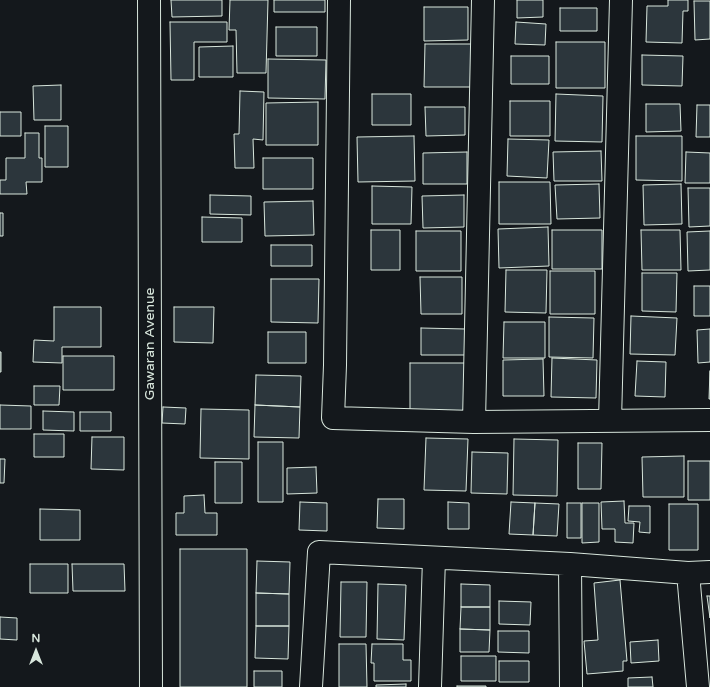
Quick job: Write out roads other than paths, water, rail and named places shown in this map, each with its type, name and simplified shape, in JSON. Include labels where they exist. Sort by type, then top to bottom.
[{"type":"street","name":"Gawaran Avenue","points":[[149,0],[151,687]]},
{"type":"street","points":[[339,0],[335,365],[333,418],[474,422],[710,420]]},
{"type":"street","points":[[474,422],[482,0]]},
{"type":"street","points":[[610,421],[621,0]]},
{"type":"street","points":[[311,687],[319,552],[570,564],[688,573],[710,572]]},
{"type":"street","points":[[430,687],[434,558]]},
{"type":"street","points":[[570,564],[571,687]]},
{"type":"street","points":[[688,573],[698,687]]}]
